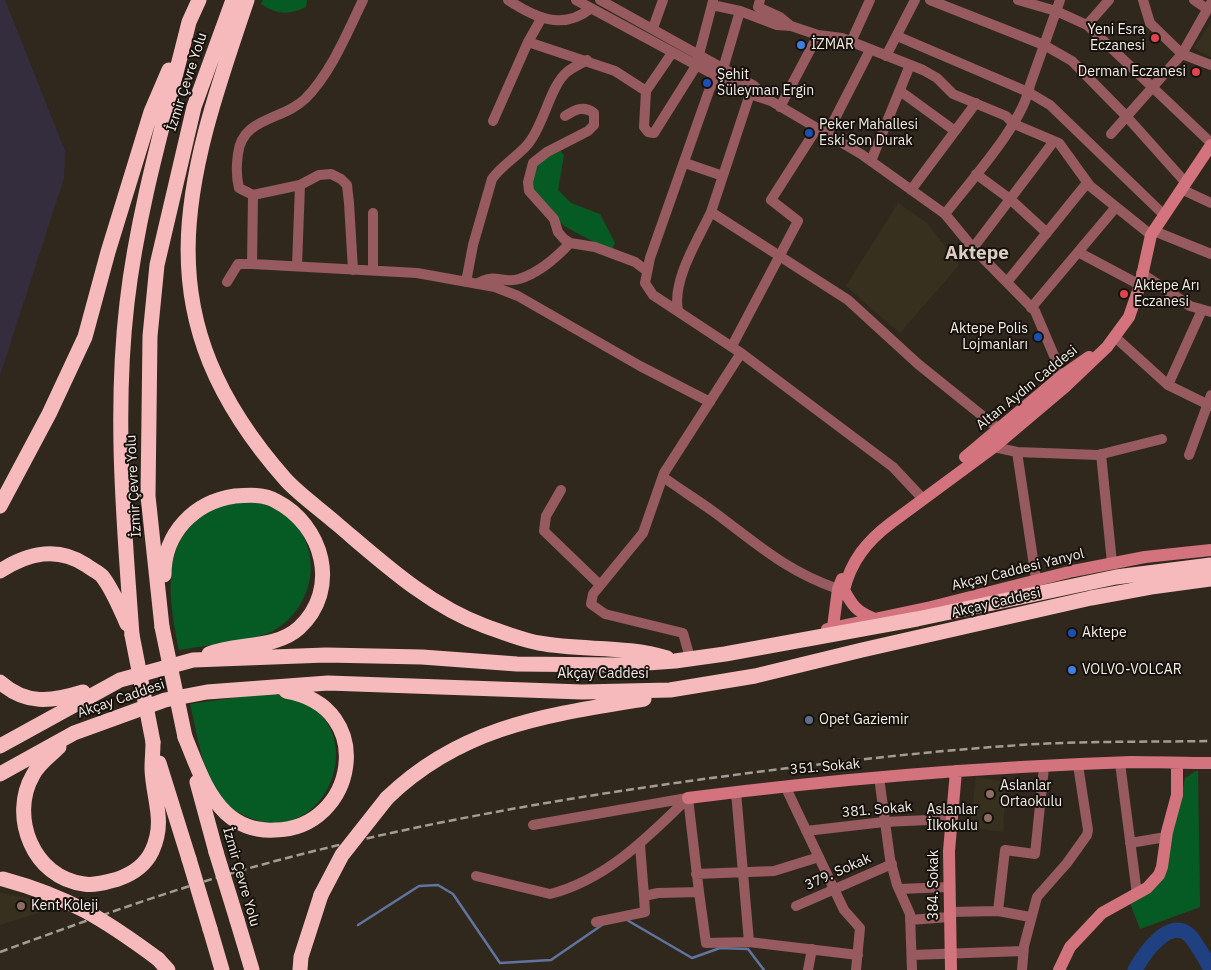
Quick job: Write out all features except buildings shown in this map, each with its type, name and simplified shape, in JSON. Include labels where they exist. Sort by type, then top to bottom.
[{"type":"highway","name":"İzmir Çevre Yolu","points":[[199,0],[189,22],[138,228],[127,303],[122,370],[120,446],[132,635],[153,742],[222,970]]},
{"type":"highway","name":"İzmir Çevre Yolu","points":[[233,0],[194,107],[157,265],[150,336],[148,486],[162,627],[185,737],[216,852],[252,970]]},
{"type":"highway","points":[[247,0],[196,170],[188,226],[188,276],[196,323],[210,367],[228,401],[254,440],[288,482],[424,596],[483,626],[539,643],[646,651],[683,659]]},
{"type":"highway","points":[[0,506],[49,414],[85,336],[108,252],[151,112],[189,22]]},
{"type":"highway","points":[[162,627],[164,558],[175,533],[188,517],[201,507],[223,498],[248,495],[260,496],[275,500],[306,526],[315,538],[324,566],[320,594],[308,617],[299,628],[286,637],[222,649],[194,660]]},
{"type":"highway","points":[[0,570],[30,555],[56,552],[78,560],[101,575],[115,598],[132,635]]},
{"type":"highway","name":"Akçay Caddesi","points":[[0,746],[120,680],[194,660],[326,655],[422,657],[517,664],[619,665],[683,659],[780,644],[917,619],[1116,577],[1211,566]]},
{"type":"highway","name":"Akçay Caddesi","points":[[0,774],[74,733],[164,700],[207,692],[328,683],[582,692],[670,690],[755,676],[1091,598],[1211,579]]},
{"type":"highway","points":[[0,682],[10,691],[38,701],[66,697],[120,680]]},
{"type":"highway","points":[[300,970],[301,957],[321,895],[342,855],[387,798],[399,786],[460,745],[503,727],[572,711],[658,696],[670,690]]},
{"type":"highway","points":[[185,737],[211,795],[237,822],[250,827],[282,830],[308,823],[319,817],[337,793],[343,780],[346,748],[336,719],[326,707],[303,694],[284,691],[207,692]]},
{"type":"highway","points":[[74,733],[33,773],[22,807],[26,833],[36,854],[56,873],[77,883],[106,882],[128,876],[139,869],[152,851],[160,819],[152,770],[153,742]]},
{"type":"highway","points":[[1,879],[40,889],[83,908],[118,929],[163,965]]},
{"type":"main road","points":[[1111,342],[1128,317],[1152,233],[1163,214],[1210,149]]},
{"type":"main road","name":"Altan Aydın Caddesi","points":[[873,618],[860,613],[852,605],[844,590],[849,571],[860,552],[876,534],[920,496],[1111,342]]},
{"type":"main road","name":"Altan Aydın Caddesi","points":[[833,627],[838,589],[851,556],[869,530],[994,446],[1060,384]]},
{"type":"main road","name":"Akçay Caddesi Yanyol","points":[[833,627],[930,607],[1036,579],[1112,563],[1211,550]]},
{"type":"main road","points":[[780,644],[833,627]]},
{"type":"main road","points":[[1059,970],[1070,947],[1102,914],[1147,888],[1158,875],[1162,867],[1166,837],[1177,795],[1177,762]]},
{"type":"main road","name":"351. Sokak","points":[[688,798],[785,786],[956,771],[1120,763],[1211,763]]},
{"type":"main road","name":"384. Sokak","points":[[951,970],[949,887],[951,819],[956,771]]},
{"type":"street","points":[[353,270],[347,185],[341,179],[331,174],[318,175],[300,185],[253,195],[239,188],[235,175],[239,147],[248,130],[281,115],[305,99],[336,53],[363,0]]},
{"type":"street","points":[[508,0],[541,19],[556,21],[572,19],[590,9]]},
{"type":"street","points":[[576,0],[696,66],[753,85],[771,102]]},
{"type":"street","points":[[600,0],[700,54],[720,73],[750,94],[771,102],[871,161],[945,214],[972,248],[1031,308],[1055,358],[1060,384]]},
{"type":"street","points":[[653,28],[663,0]]},
{"type":"street","points":[[760,0],[758,7],[780,17],[791,26]]},
{"type":"street","points":[[852,42],[870,0]]},
{"type":"street","points":[[886,56],[915,0]]},
{"type":"street","points":[[930,0],[1044,45],[1072,60],[1127,117],[1184,186],[1211,203]]},
{"type":"street","points":[[1018,0],[1056,11],[1087,25],[1210,149]]},
{"type":"street","points":[[945,214],[1014,124],[1027,99],[1060,0]]},
{"type":"street","points":[[1087,25],[1109,0]]},
{"type":"street","points":[[1143,0],[1150,23],[1182,54],[1211,65]]},
{"type":"street","points":[[1111,134],[1182,54],[1209,6],[1194,0]]},
{"type":"street","points":[[672,53],[646,91],[644,127],[648,132],[654,133],[696,66],[713,3],[777,25],[791,26],[818,36],[842,38],[910,65],[937,78],[952,94],[1006,116],[1014,124],[1059,144],[1087,183],[1152,233],[1211,254]]},
{"type":"street","points":[[740,11],[720,73],[710,88],[647,271],[645,284],[653,295],[742,353],[893,467],[920,496]]},
{"type":"street","points":[[493,122],[528,42],[541,19]]},
{"type":"street","points":[[780,107],[818,36]]},
{"type":"street","points":[[897,36],[1028,92],[1050,105],[1163,214]]},
{"type":"street","points":[[528,42],[549,50],[587,60],[614,71],[646,91]]},
{"type":"street","points":[[827,134],[870,50]]},
{"type":"street","points":[[466,282],[473,246],[492,179],[498,170],[528,144],[538,129],[551,96],[566,72],[587,60]]},
{"type":"street","points":[[871,161],[910,65]]},
{"type":"street","points":[[900,91],[955,131]]},
{"type":"street","points":[[678,310],[676,298],[680,280],[711,212],[750,94]]},
{"type":"street","points":[[911,190],[976,103]]},
{"type":"street","points":[[565,116],[579,108],[588,109],[594,113],[594,125],[588,131],[547,152],[534,163],[528,182],[529,191],[533,198],[554,219],[558,232],[570,243],[595,247],[635,262],[647,271]]},
{"type":"street","points":[[732,346],[798,221],[771,200],[817,128]]},
{"type":"street","points":[[972,248],[1054,141]]},
{"type":"street","points":[[685,163],[723,176]]},
{"type":"street","points":[[976,174],[1010,199],[1047,233]]},
{"type":"street","points":[[1007,282],[1087,183]]},
{"type":"street","points":[[297,266],[300,185]]},
{"type":"street","points":[[252,264],[253,195]]},
{"type":"street","points":[[1031,308],[1116,207]]},
{"type":"street","points":[[711,212],[848,300],[918,364],[1000,430]]},
{"type":"street","points":[[373,214],[373,270]]},
{"type":"street","points":[[477,284],[493,277],[518,280],[551,262],[570,243]]},
{"type":"street","points":[[1078,252],[1140,279],[1190,306],[1206,311],[1168,385]]},
{"type":"street","points":[[227,282],[238,264],[252,264],[417,274],[496,288],[518,296],[640,366],[710,402]]},
{"type":"street","points":[[1111,342],[1168,385],[1210,402],[1189,455]]},
{"type":"street","points":[[683,659],[683,633],[605,614],[591,604],[593,594],[642,533],[663,477],[742,353]]},
{"type":"street","points":[[1055,358],[1073,373]]},
{"type":"street","points":[[994,446],[1017,452],[1101,454],[1162,439]]},
{"type":"street","points":[[1017,452],[1036,579]]},
{"type":"street","points":[[1101,454],[1112,563]]},
{"type":"street","points":[[663,477],[714,512],[774,558],[816,581],[838,589]]},
{"type":"street","points":[[561,490],[546,516],[544,532],[600,585]]},
{"type":"street","points":[[1120,763],[1137,894]]},
{"type":"street","points":[[1022,970],[1023,950],[1030,917],[1037,897],[1067,863],[1087,835],[1088,830],[1078,765]]},
{"type":"street","points":[[998,911],[1005,850],[1035,854],[1044,767]]},
{"type":"street","points":[[879,778],[884,822],[892,864],[899,889],[907,904],[910,920],[912,970]]},
{"type":"street","points":[[785,786],[844,910],[860,928],[856,970]]},
{"type":"street","points":[[736,792],[749,942]]},
{"type":"street","points":[[533,825],[688,798]]},
{"type":"street","points":[[476,876],[550,894],[584,881],[628,855],[688,798]]},
{"type":"street","points":[[688,798],[706,943],[717,941],[749,942],[858,955]]},
{"type":"street","name":"381. Sokak","points":[[806,831],[884,822],[951,819]]},
{"type":"street","points":[[1130,843],[1166,837]]},
{"type":"street","points":[[596,922],[645,912],[640,845]]},
{"type":"street","points":[[696,874],[774,871],[819,857]]},
{"type":"street","name":"379. Sokak","points":[[796,906],[892,864]]},
{"type":"street","points":[[899,889],[949,887]]},
{"type":"street","points":[[644,896],[658,893],[699,892]]},
{"type":"street","points":[[910,920],[998,911],[1030,917]]},
{"type":"street","points":[[808,970],[812,949]]},
{"type":"street","points":[[912,955],[1023,950]]},
{"type":"shaded area","points":[[0,0],[5,0],[65,151],[64,178],[0,375]]},
{"type":"shaded area","points":[[1211,22],[1211,57],[1194,48]]},
{"type":"shaded area","points":[[898,203],[927,223],[959,265],[900,333],[846,286]]},
{"type":"shaded area","points":[[976,777],[1006,782],[1003,832],[970,827]]},
{"type":"shaded area","name":"Kent Koleji","points":[[0,893],[43,900],[41,912],[0,925]]},
{"type":"green space","points":[[263,0],[307,0],[306,7],[283,13],[261,4]]},
{"type":"green space","points":[[558,148],[564,155],[558,190],[571,203],[600,214],[615,243],[611,251],[564,226],[530,189],[536,164]]},
{"type":"green space","points":[[247,500],[274,508],[289,518],[300,531],[307,546],[311,562],[306,594],[298,608],[287,621],[265,635],[179,650],[173,614],[171,576],[179,541],[189,526],[207,510]]},
{"type":"green space","points":[[262,694],[299,700],[323,717],[334,740],[335,766],[326,791],[309,811],[286,822],[256,820],[247,817],[230,808],[223,801],[205,768],[190,704]]},
{"type":"green space","points":[[1198,770],[1200,907],[1140,929],[1130,903],[1146,895],[1180,801],[1185,778]]},
{"type":"waterway","points":[[358,925],[419,886],[438,885],[453,894],[500,963],[551,960],[602,925]]},
{"type":"waterway","points":[[627,920],[692,958],[720,948],[748,949],[764,970]]},
{"type":"waterway","points":[[1135,970],[1151,947],[1166,934],[1174,930],[1182,931],[1190,936],[1211,969]]},
{"type":"railway","points":[[0,952],[140,902],[211,879],[283,859],[395,832],[564,800],[677,783],[923,753],[1059,743],[1211,741]]},
{"type":"place","name":"Yeni Esra Eczanesi","points":[[1155,38]]},
{"type":"place","name":"İZMAR","points":[[801,45]]},
{"type":"place","name":"Derman Eczanesi","points":[[1196,72]]},
{"type":"place","name":"Şehit Süleyman Ergin","points":[[707,83]]},
{"type":"place","name":"Peker Mahallesi Eski Son Durak","points":[[809,133]]},
{"type":"place","name":"Aktepe Arı Eczanesi","points":[[1124,294]]},
{"type":"place","name":"Aktepe Polis Lojmanları","points":[[1038,337]]},
{"type":"place","name":"Aktepe","points":[[1072,633]]},
{"type":"place","name":"VOLVO-VOLCAR","points":[[1072,670]]},
{"type":"place","name":"Opet Gaziemir","points":[[809,720]]},
{"type":"place","name":"Aslanlar Ortaokulu","points":[[990,794]]},
{"type":"place","name":"Aslanlar İlkokulu","points":[[988,818]]},
{"type":"place","name":"Kent Koleji","points":[[21,906]]},
{"type":"district","name":"Aktepe","points":[[977,254]]}]
